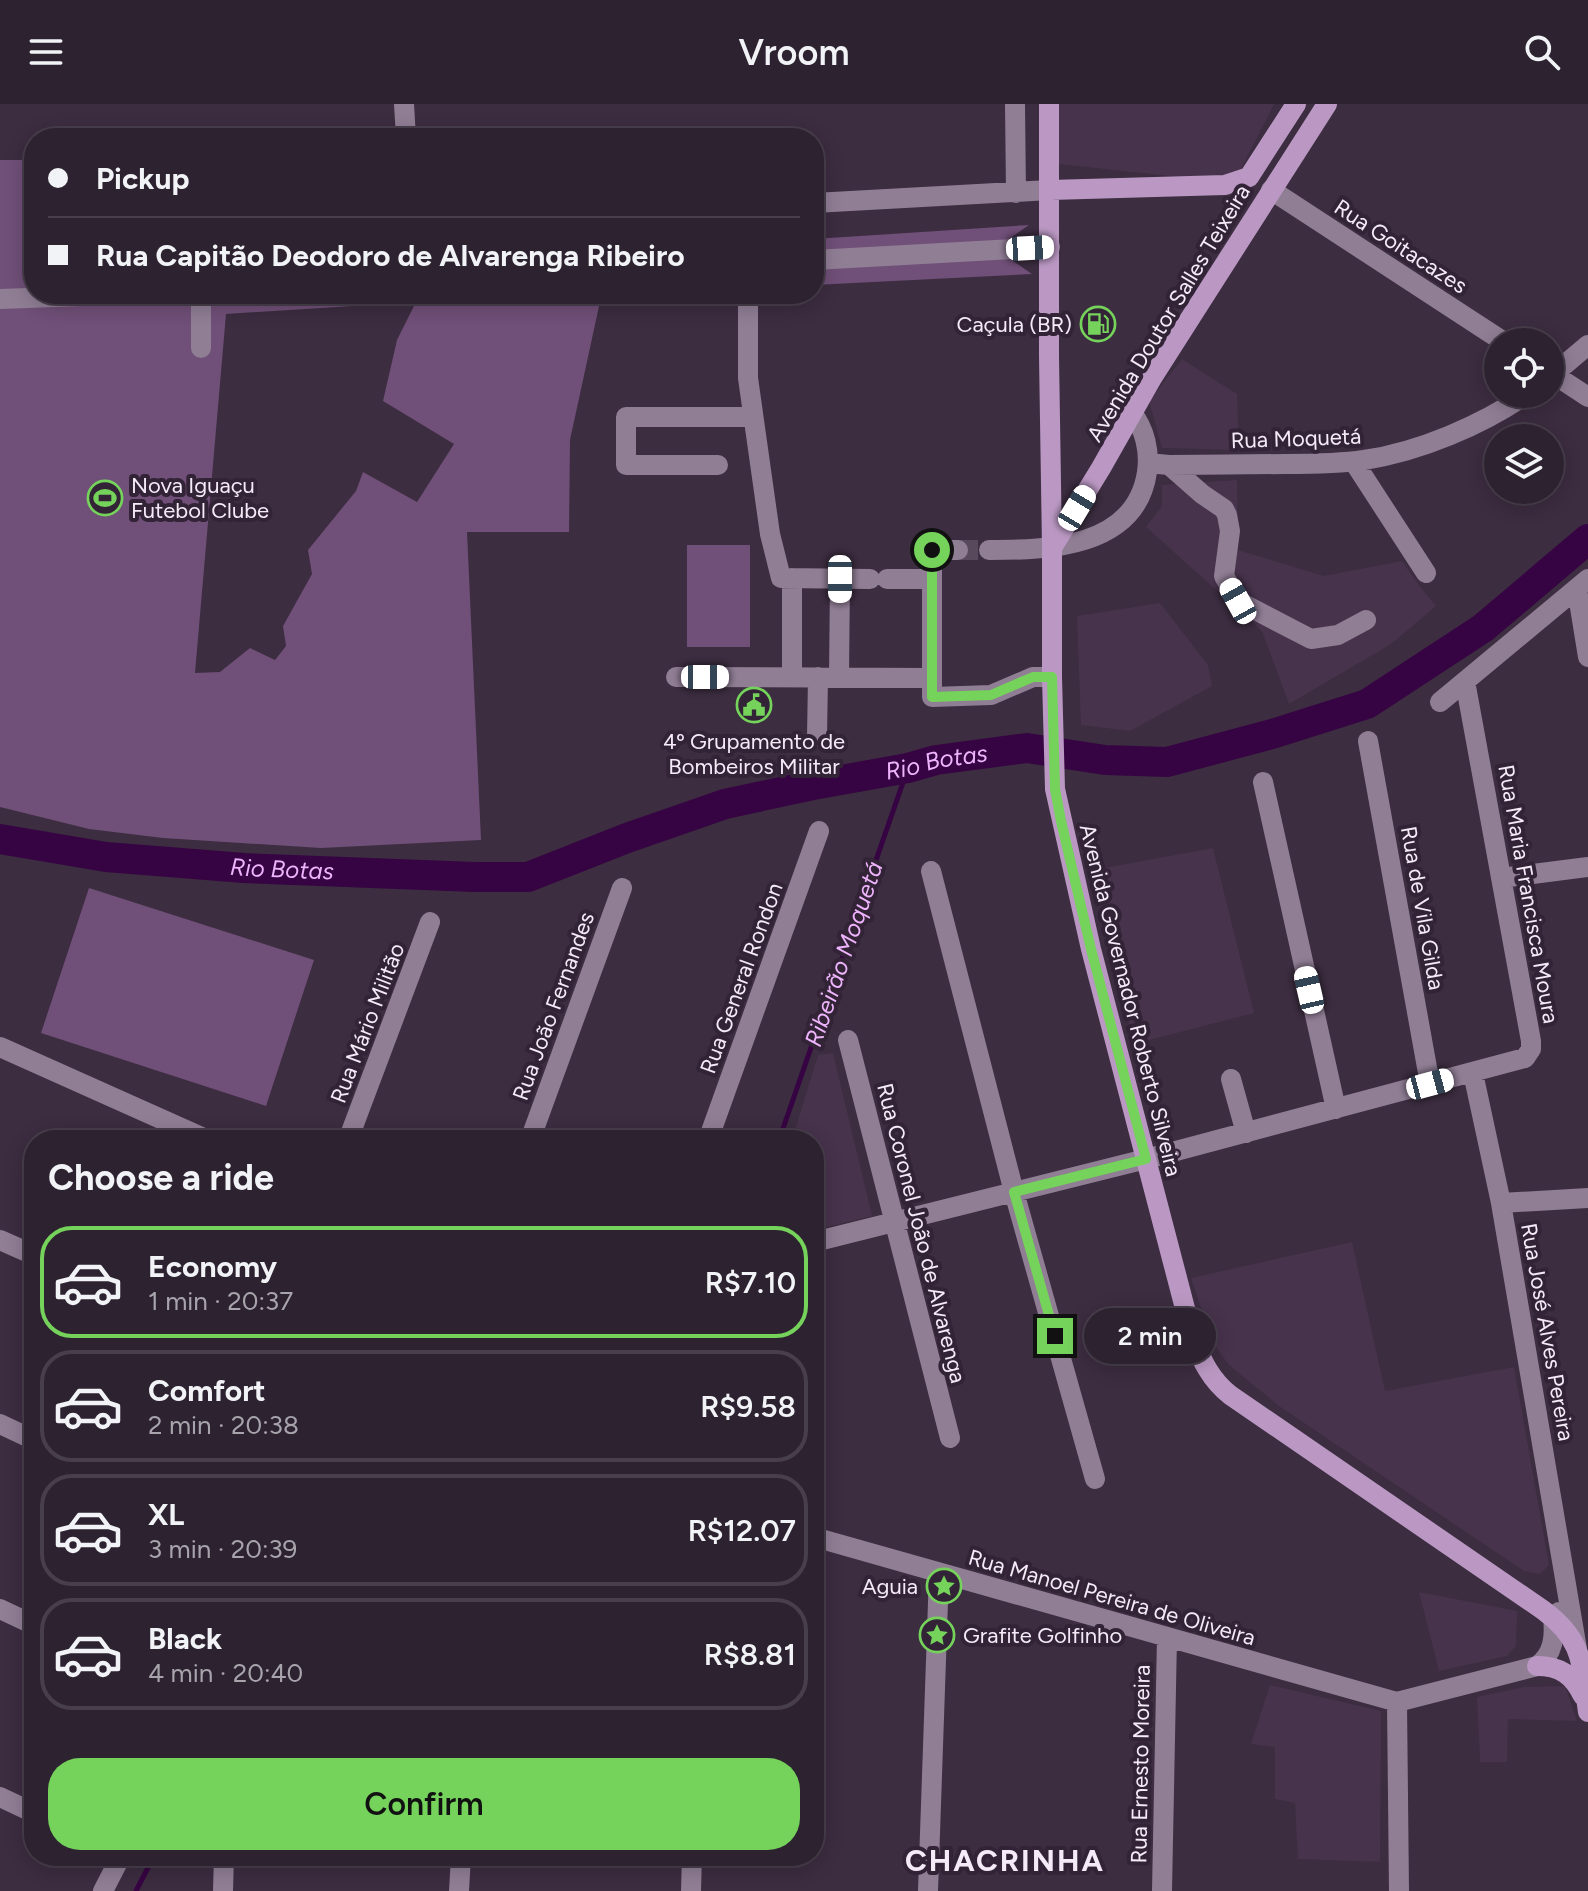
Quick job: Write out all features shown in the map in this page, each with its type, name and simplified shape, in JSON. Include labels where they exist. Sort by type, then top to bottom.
[{"type":"main road","name":"Avenida Governador Roberto Silveira","points":[[1049,104],[1055,789],[1091,949],[1193,1339],[1214,1380],[1230,1395],[1553,1617],[1567,1631],[1577,1649],[1587,1707]]},
{"type":"main road","name":"Avenida Doutor Salles Teixeira","points":[[1249,177],[1296,104]]},
{"type":"main road","name":"Avenida Doutor Salles Teixeira","points":[[1052,548],[1132,413],[1327,104]]},
{"type":"main road","points":[[1050,190],[1225,185],[1249,177],[1271,190]]},
{"type":"main road","points":[[1050,468],[1062,483],[1089,488]]},
{"type":"main road","points":[[1537,1666],[1554,1667],[1566,1673],[1579,1687],[1587,1707]]},
{"type":"street","points":[[404,104],[405,128]]},
{"type":"street","points":[[1015,104],[1016,193]]},
{"type":"street","points":[[824,203],[1050,190]]},
{"type":"street","name":"Rua Goitacazes","points":[[1271,190],[1484,329]]},
{"type":"street","points":[[824,194],[843,202]]},
{"type":"street","points":[[824,259],[1050,247]]},
{"type":"street","points":[[0,299],[24,298]]},
{"type":"street","points":[[201,304],[201,348]]},
{"type":"street","points":[[748,304],[748,378],[770,534],[781,578],[932,579]]},
{"type":"street","points":[[1564,364],[1588,345]]},
{"type":"street","points":[[1564,383],[1588,397]]},
{"type":"street","name":"Rua Moquetá","points":[[1159,464],[1354,462],[1402,452],[1437,440],[1503,408]]},
{"type":"street","points":[[1132,413],[1159,464],[1224,509],[1230,531],[1224,576],[1238,601],[1311,639],[1338,635],[1366,620]]},
{"type":"street","points":[[718,465],[626,465],[626,417],[753,417]]},
{"type":"street","points":[[1354,462],[1426,573]]},
{"type":"street","points":[[989,550],[1052,548],[1084,541],[1105,532],[1131,510],[1147,476],[1159,464]]},
{"type":"street","points":[[958,550],[932,546],[932,697],[991,695],[1033,677],[1052,677]]},
{"type":"street","points":[[792,578],[792,677]]},
{"type":"street","points":[[839,677],[840,579]]},
{"type":"street","points":[[1582,584],[1588,657]]},
{"type":"street","points":[[1440,702],[1582,584]]},
{"type":"street","points":[[676,677],[932,678]]},
{"type":"street","points":[[817,737],[818,677]]},
{"type":"street","name":"Rua Maria Francisca Moura","points":[[824,1239],[1146,1159],[1523,1059],[1531,1049],[1531,1041],[1465,681]]},
{"type":"street","name":"Rua de Vila Gilda","points":[[1368,741],[1430,1084]]},
{"type":"street","points":[[1263,782],[1336,1109]]},
{"type":"street","name":"Rua General Rondon","points":[[712,1130],[819,831]]},
{"type":"street","points":[[1501,878],[1588,867]]},
{"type":"street","points":[[931,871],[1014,1192],[1095,1479]]},
{"type":"street","name":"Rua João Fernandes","points":[[534,1130],[622,888]]},
{"type":"street","name":"Rua Mário Militão","points":[[352,1130],[430,922]]},
{"type":"street","name":"Rua Coronel João de Alvarenga","points":[[848,1040],[950,1438]]},
{"type":"street","points":[[0,1047],[186,1130]]},
{"type":"street","name":"Rua José Alves Pereira","points":[[1473,1073],[1578,1596],[1577,1649]]},
{"type":"street","points":[[1231,1079],[1246,1133]]},
{"type":"street","points":[[1501,1203],[1588,1198]]},
{"type":"street","points":[[0,1240],[24,1251]]},
{"type":"street","points":[[0,1424],[24,1435]]},
{"type":"street","name":"Rua Manoel Pereira de Oliveira","points":[[824,1540],[1397,1702]]},
{"type":"street","points":[[928,1891],[939,1573]]},
{"type":"street","points":[[1399,1891],[1397,1702],[1537,1666],[1552,1647],[1553,1617],[1578,1596]]},
{"type":"street","points":[[0,1609],[24,1620]]},
{"type":"street","name":"Rua Ernesto Moreira","points":[[1162,1891],[1167,1637]]},
{"type":"street","points":[[0,1797],[24,1808]]},
{"type":"street","points":[[103,1891],[116,1866]]},
{"type":"street","points":[[223,1891],[224,1866]]},
{"type":"street","points":[[459,1891],[460,1866]]},
{"type":"street","points":[[691,1891],[692,1866]]},
{"type":"shaded area","points":[[1053,104],[1274,104],[1234,183],[1050,163]]},
{"type":"shaded area","points":[[0,160],[24,160],[24,304],[384,304],[226,314],[195,673],[220,672],[250,648],[275,660],[286,646],[283,626],[312,574],[308,550],[356,491],[363,472],[417,502],[454,444],[383,401],[397,340],[415,304],[599,304],[570,440],[569,532],[467,532],[481,840],[321,848],[163,838],[89,829],[0,807]]},
{"type":"shaded area","points":[[1029,225],[1009,239],[1010,259],[1032,274],[824,284],[824,238]]},
{"type":"shaded area","points":[[1182,359],[1237,394],[1239,450],[1162,448],[1149,401]]},
{"type":"shaded area","points":[[1237,480],[1238,550],[1324,576],[1402,561],[1436,606],[1391,644],[1289,704],[1262,631],[1146,527],[1162,506],[1162,485]]},
{"type":"shaded area","points":[[687,545],[750,545],[750,647],[687,647]]},
{"type":"shaded area","points":[[1160,603],[1208,665],[1212,686],[1130,731],[1081,725],[1077,616]]},
{"type":"shaded area","points":[[1213,848],[1254,1013],[1134,1044],[1094,870]]},
{"type":"shaded area","points":[[89,888],[314,960],[266,1106],[41,1033]]},
{"type":"shaded area","points":[[833,1053],[872,1216],[824,1228],[824,1130],[795,1130],[818,1055]]},
{"type":"shaded area","points":[[1352,1242],[1385,1391],[1514,1367],[1549,1565],[1540,1574],[1524,1571],[1279,1406],[1228,1364],[1212,1341],[1191,1278]]},
{"type":"shaded area","points":[[1419,1592],[1517,1611],[1516,1646],[1507,1656],[1439,1671]]},
{"type":"shaded area","points":[[1270,1685],[1381,1711],[1380,1862],[1298,1859],[1295,1803],[1275,1799],[1275,1747],[1251,1744]]},
{"type":"shaded area","points":[[1565,1686],[1577,1721],[1508,1719],[1507,1762],[1480,1762],[1477,1697],[1524,1687]]},
{"type":"waterway","name":"Rio Botas","points":[[0,839],[106,857],[244,868],[528,877],[725,804],[936,760],[1027,748],[1105,760],[1167,762],[1367,704],[1483,628],[1588,539]]},
{"type":"waterway","name":"Ribeirão Moquetá","points":[[782,1130],[908,768]]},
{"type":"waterway","name":"Ribeirão Moquetá","points":[[136,1891],[149,1866]]},
{"type":"tunnel","points":[[958,550],[989,550]]},
{"type":"place","name":"Caçula (BR)","points":[[1098,324]]},
{"type":"place","name":"Nova Iguaçu Futebol Clube","points":[[105,498]]},
{"type":"place","name":"4º Grupamento de Bombeiros Militar","points":[[754,705]]},
{"type":"place","name":"Aguia","points":[[944,1586]]},
{"type":"place","name":"Grafite Golfinho","points":[[937,1635]]},
{"type":"district","name":"CHACRINHA","points":[[1005,1861]]},
{"type":"route","points":[[932,550],[932,697],[991,695],[1033,677],[1052,677],[1055,789],[1061,821],[1146,1159],[1014,1192],[1055,1336]]}]
